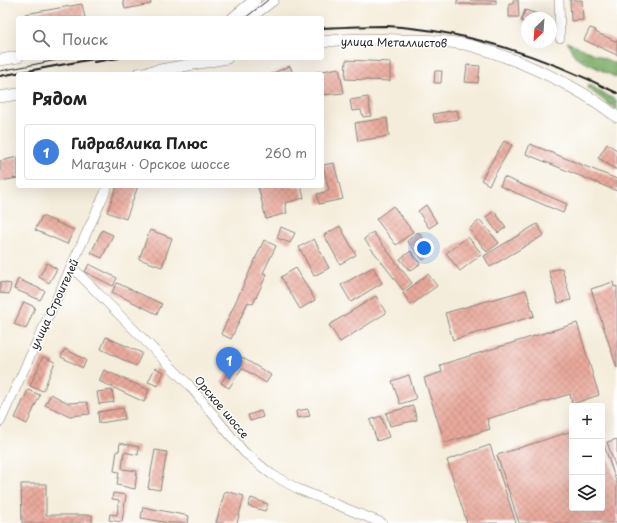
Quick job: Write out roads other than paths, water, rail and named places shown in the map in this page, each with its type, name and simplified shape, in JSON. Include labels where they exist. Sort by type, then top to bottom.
[{"type":"main road","points":[[235,16],[255,0]]},
{"type":"main road","points":[[248,16],[256,13],[273,0]]},
{"type":"main road","name":"улица Металлистов","points":[[324,42],[380,39],[421,40],[448,42],[476,47],[504,56],[563,82],[585,93],[617,117]]},
{"type":"main road","points":[[0,60],[16,57]]},
{"type":"main road","points":[[151,72],[215,60]]},
{"type":"main road","points":[[0,97],[16,94]]},
{"type":"street","points":[[559,0],[560,38]]},
{"type":"street","name":"улица Строителей","points":[[0,422],[107,188]]},
{"type":"street","name":"Орское шоссе","points":[[71,266],[188,386],[244,452],[271,474],[298,489],[382,523]]},
{"type":"tram line","points":[[248,16],[268,0]]},
{"type":"tram line","points":[[0,71],[58,60]]},
{"type":"railway","points":[[324,28],[386,26],[446,33],[476,39],[534,57],[617,93]]},
{"type":"railway","points":[[22,72],[88,60]]},
{"type":"railway","points":[[94,62],[106,60]]},
{"type":"railway","points":[[0,76],[16,73]]},
{"type":"place","name":"Гидравлика Плюс","points":[[229,380]]}]
